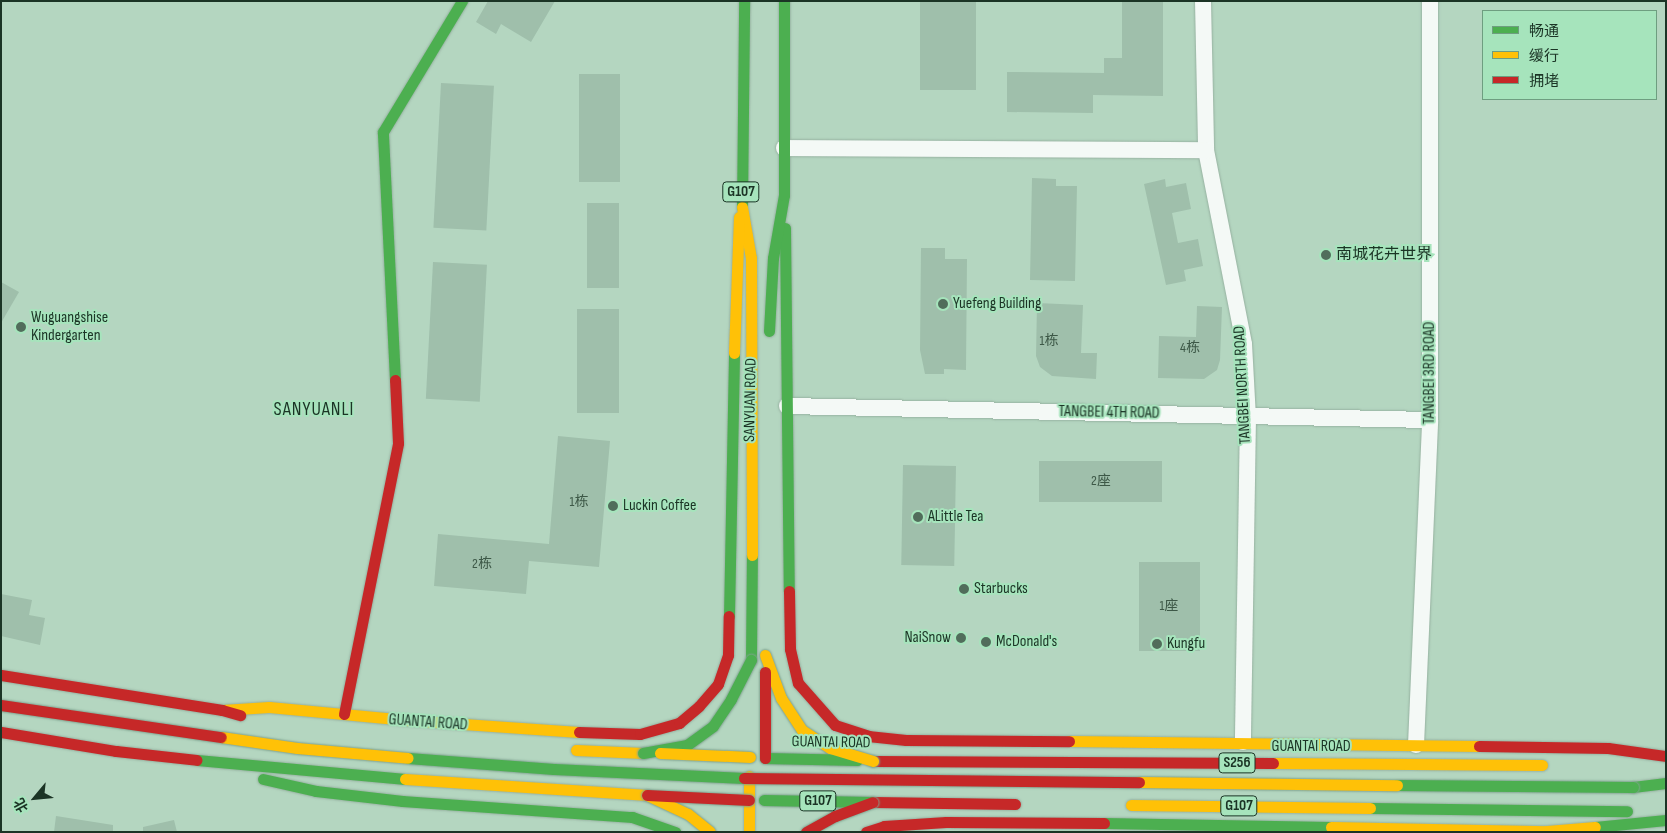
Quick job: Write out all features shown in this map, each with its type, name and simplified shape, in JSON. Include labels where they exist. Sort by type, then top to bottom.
[{"type":"main road","points":[[344,714],[398,443],[383,132],[462,1]]},
{"type":"main road","name":"SANYUAN ROAD","points":[[744,1],[741,199],[751,258],[753,381],[751,688]]},
{"type":"main road","name":"SANYUAN ROAD","points":[[769,343],[773,258],[784,195],[784,1]]},
{"type":"main road","points":[[784,195],[790,649],[798,683],[815,705],[836,727],[848,754],[851,784],[845,814],[834,832]]},
{"type":"main road","points":[[683,832],[673,817],[665,788],[667,757],[679,729],[718,684],[728,655],[736,257],[741,199]]},
{"type":"main road","points":[[1,732],[116,751],[218,762],[398,779],[749,800],[764,805],[765,650],[781,698],[802,730],[830,748],[873,760]]},
{"type":"main road","points":[[643,753],[688,745],[713,726],[731,699],[751,660]]},
{"type":"main road","points":[[1,675],[222,710],[258,720]]},
{"type":"main road","points":[[222,710],[269,707],[559,731],[640,734],[679,723],[699,706],[726,691],[757,685],[787,690],[815,705],[835,725],[868,736],[906,740],[1242,742],[1608,748],[1666,756]]},
{"type":"main road","points":[[1,705],[297,748],[554,769],[767,779],[1633,787],[1666,790]]},
{"type":"main road","points":[[749,832],[750,742]]},
{"type":"main road","name":"GUANTAI ROAD","points":[[568,749],[765,758],[873,760],[1553,765]]},
{"type":"main road","points":[[218,762],[269,782],[316,791],[483,808],[632,817],[675,832]]},
{"type":"main road","points":[[1629,764],[1666,762]]},
{"type":"main road","points":[[1633,787],[1666,783]]},
{"type":"main road","points":[[646,795],[688,814],[710,832]]},
{"type":"main road","points":[[806,832],[835,816],[873,802]]},
{"type":"main road","name":"G107","points":[[764,805],[873,802],[1024,804]]},
{"type":"main road","name":"G107","points":[[1120,805],[1606,809],[1666,814]]},
{"type":"main road","points":[[866,832],[884,826],[946,822],[1546,831],[1666,820]]},
{"type":"street","name":"TANGBEI NORTH ROAD","points":[[1203,1],[1206,150],[1244,344],[1248,417],[1242,742]]},
{"type":"street","name":"TANGBEI 3RD ROAD","points":[[1416,745],[1430,420],[1430,1]]},
{"type":"street","points":[[784,148],[1206,150]]},
{"type":"street","name":"TANGBEI 4TH ROAD","points":[[787,406],[1430,420]]},
{"type":"building","points":[[488,1],[555,1],[531,42],[501,24],[496,34],[476,22]]},
{"type":"building","points":[[920,1],[976,1],[976,90],[920,90]]},
{"type":"building","points":[[1122,1],[1163,1],[1163,96],[1093,95],[1093,113],[1007,112],[1007,72],[1104,73],[1104,58],[1122,58]]},
{"type":"building","points":[[579,74],[620,74],[620,182],[579,182]]},
{"type":"building","points":[[441,83],[494,86],[486,231],[433,228]]},
{"type":"building","points":[[1032,178],[1056,179],[1056,186],[1077,186],[1075,281],[1030,280]]},
{"type":"building","points":[[1165,179],[1166,187],[1186,183],[1191,209],[1172,213],[1178,243],[1198,239],[1203,266],[1184,270],[1186,281],[1166,285],[1144,184]]},
{"type":"building","points":[[587,203],[619,203],[619,288],[587,288]]},
{"type":"building","name":"Yuefeng Building","points":[[921,248],[945,248],[945,259],[967,259],[966,370],[944,369],[944,374],[925,374],[920,350]]},
{"type":"building","points":[[433,262],[487,265],[480,402],[426,399]]},
{"type":"building","points":[[1,282],[19,292],[1,323]]},
{"type":"building","points":[[1037,303],[1083,305],[1081,353],[1097,353],[1096,379],[1052,376],[1040,367],[1036,356]]},
{"type":"building","points":[[1197,306],[1222,307],[1220,360],[1217,370],[1204,379],[1158,378],[1159,336],[1196,337]]},
{"type":"building","points":[[577,309],[619,309],[619,413],[577,413]]},
{"type":"building","points":[[558,436],[610,441],[599,567],[529,561],[526,594],[434,586],[438,534],[549,544]]},
{"type":"building","points":[[1039,461],[1162,461],[1162,502],[1039,502]]},
{"type":"building","points":[[903,465],[956,466],[954,566],[901,565]]},
{"type":"building","points":[[1139,562],[1200,562],[1200,651],[1139,651]]},
{"type":"building","points":[[1,594],[32,600],[29,615],[45,618],[40,645],[1,636]]},
{"type":"building","points":[[56,816],[113,825],[113,832],[54,832]]},
{"type":"building","points":[[174,820],[177,832],[143,832],[143,827]]},
{"type":"traffic: fast","points":[[395,380],[383,132],[462,1]]},
{"type":"traffic: fast","points":[[742,207],[744,1]]},
{"type":"traffic: fast","points":[[769,331],[773,258],[784,195],[784,1]]},
{"type":"traffic: fast","points":[[785,228],[789,591]]},
{"type":"traffic: fast","points":[[729,616],[734,353]]},
{"type":"traffic: fast","points":[[751,660],[752,555]]},
{"type":"traffic: fast","points":[[643,753],[687,745],[713,726],[731,699],[751,660]]},
{"type":"traffic: fast","points":[[408,758],[554,769],[744,778]]},
{"type":"traffic: fast","points":[[765,758],[857,760]]},
{"type":"traffic: fast","points":[[197,760],[405,779]]},
{"type":"traffic: fast","points":[[263,779],[316,791],[402,801],[632,817],[675,832]]},
{"type":"traffic: fast","points":[[1633,787],[1666,783]]},
{"type":"traffic: fast","points":[[1397,785],[1633,787]]},
{"type":"traffic: fast","points":[[764,800],[871,802]]},
{"type":"traffic: fast","points":[[1370,808],[1627,811]]},
{"type":"traffic: fast","points":[[1595,827],[1666,820]]},
{"type":"traffic: fast","points":[[1104,823],[1331,827]]},
{"type":"traffic: slow","points":[[742,207],[751,258],[752,555]]},
{"type":"traffic: slow","points":[[734,353],[739,217]]},
{"type":"traffic: slow","points":[[765,655],[781,698],[802,730],[830,748],[873,761]]},
{"type":"traffic: slow","points":[[222,710],[269,707],[406,720],[579,732]]},
{"type":"traffic: slow","points":[[221,737],[297,748],[408,758]]},
{"type":"traffic: slow","points":[[1069,741],[1479,746]]},
{"type":"traffic: slow","points":[[576,750],[643,753]]},
{"type":"traffic: slow","points":[[660,753],[750,757]]},
{"type":"traffic: slow","points":[[1273,763],[1542,765]]},
{"type":"traffic: slow","points":[[749,776],[749,832]]},
{"type":"traffic: slow","points":[[405,779],[647,795]]},
{"type":"traffic: slow","points":[[1139,782],[1397,785]]},
{"type":"traffic: slow","points":[[647,795],[688,814],[710,832]]},
{"type":"traffic: slow","points":[[1131,805],[1370,808]]},
{"type":"traffic: slow","points":[[1331,827],[1547,831],[1595,827]]},
{"type":"traffic: jam","points":[[344,714],[398,443],[395,380]]},
{"type":"traffic: jam","points":[[789,591],[790,649],[798,683],[835,725],[868,736],[906,740],[1069,741]]},
{"type":"traffic: jam","points":[[579,732],[640,734],[679,723],[699,706],[718,684],[728,655],[729,616]]},
{"type":"traffic: jam","points":[[765,672],[765,758]]},
{"type":"traffic: jam","points":[[1,675],[222,710],[240,715]]},
{"type":"traffic: jam","points":[[1,705],[221,737]]},
{"type":"traffic: jam","points":[[1,732],[116,751],[197,760]]},
{"type":"traffic: jam","points":[[1479,746],[1608,748],[1666,756]]},
{"type":"traffic: jam","points":[[873,761],[1273,763]]},
{"type":"traffic: jam","points":[[744,778],[1139,782]]},
{"type":"traffic: jam","points":[[647,795],[749,800]]},
{"type":"traffic: jam","points":[[873,802],[1015,804]]},
{"type":"traffic: jam","points":[[806,832],[835,816],[873,802]]},
{"type":"traffic: jam","points":[[866,832],[884,826],[946,822],[1104,823]]},
{"type":"place","name":"南城花卉世界","points":[[1326,255]]},
{"type":"place","name":"Yuefeng Building","points":[[943,304]]},
{"type":"place","name":"Wuguangshise Kindergarten","points":[[21,327]]},
{"type":"place","name":"Luckin Coffee","points":[[613,506]]},
{"type":"place","name":"ALittle Tea","points":[[918,517]]},
{"type":"place","name":"Starbucks","points":[[964,589]]},
{"type":"place","name":"NaiSnow","points":[[961,638]]},
{"type":"place","name":"McDonald's","points":[[986,642]]},
{"type":"place","name":"Kungfu","points":[[1157,644]]},
{"type":"district","name":"SANYUANLI","points":[[314,410]]}]
